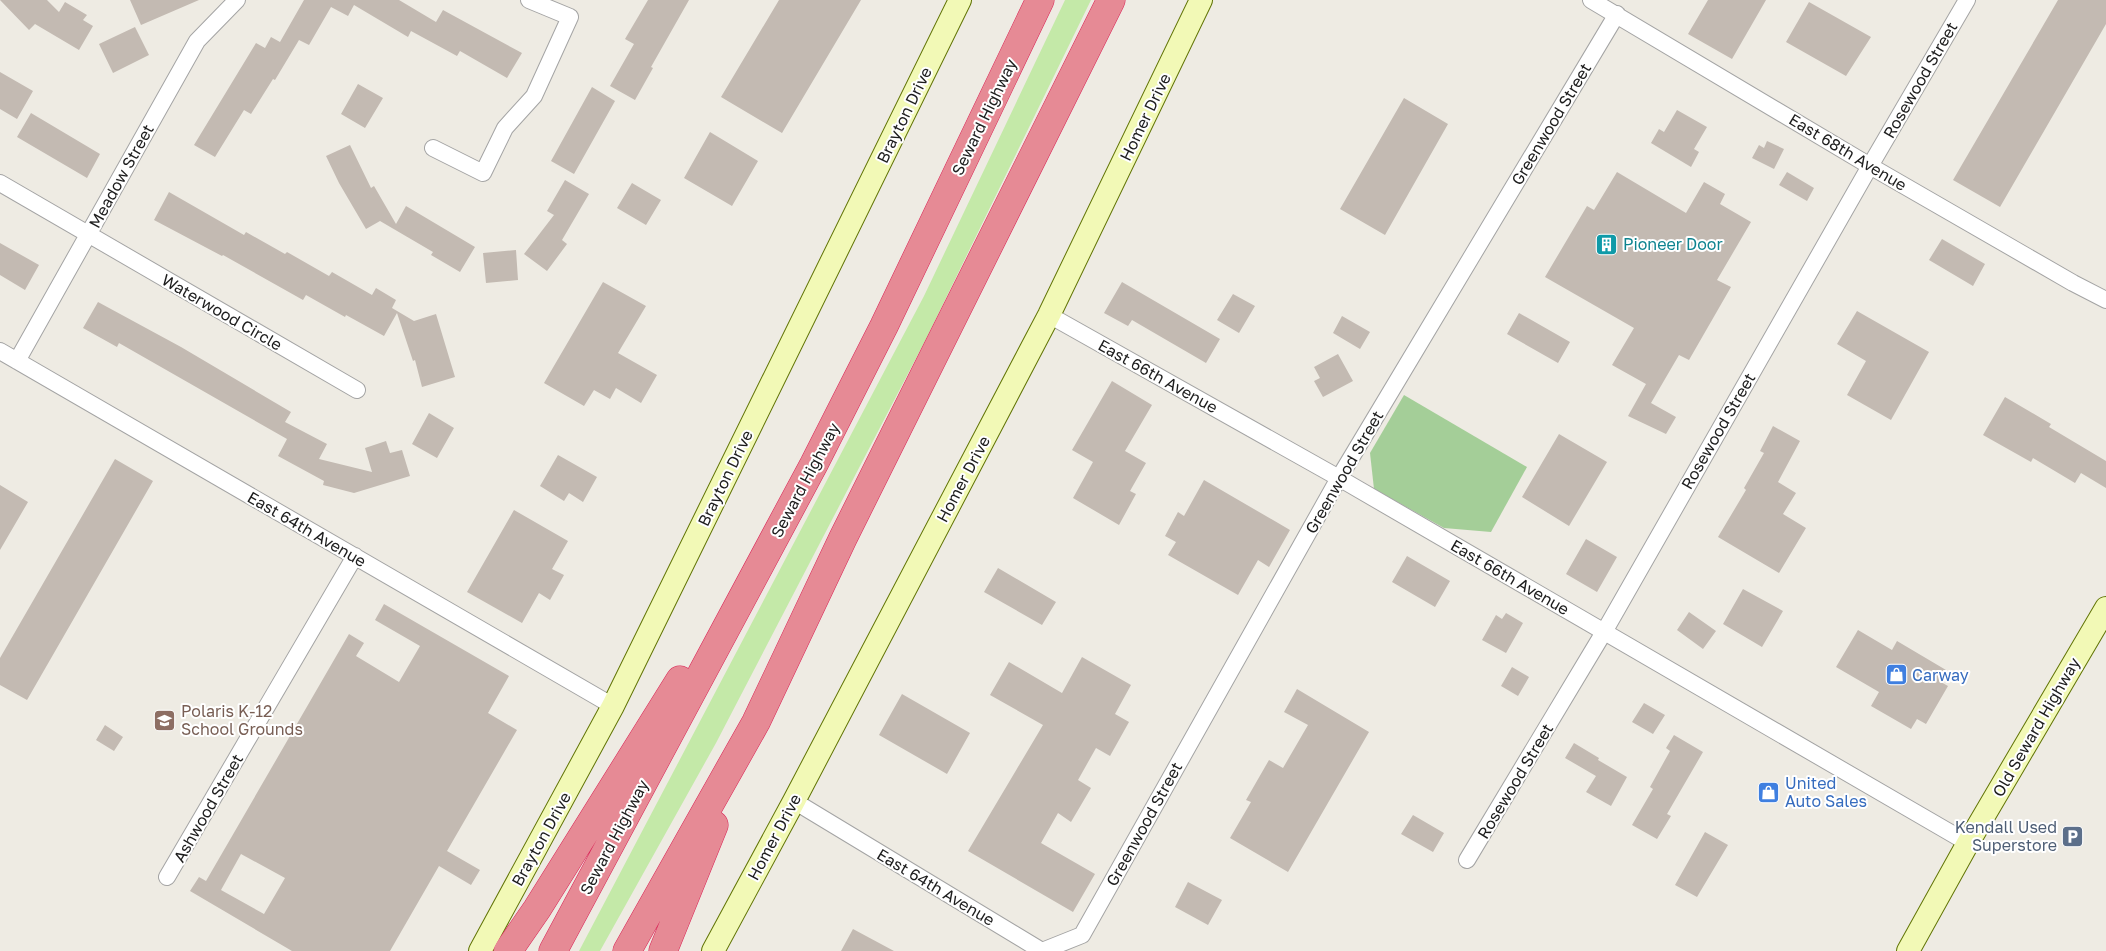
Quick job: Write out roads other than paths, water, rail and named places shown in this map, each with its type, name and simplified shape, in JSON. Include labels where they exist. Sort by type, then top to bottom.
[{"type":"highway","name":"Seward Highway","points":[[553,951],[814,464],[884,326],[1040,0]]},
{"type":"highway","points":[[663,951],[756,722],[843,538],[1111,0]]},
{"type":"highway","points":[[508,951],[537,909],[814,464]]},
{"type":"highway","points":[[627,951],[756,722]]},
{"type":"street","name":"Meadow Street","points":[[17,360],[197,41],[237,0]]},
{"type":"street","points":[[433,148],[483,173],[505,128],[534,96],[570,17],[529,0]]},
{"type":"street","name":"Brayton Drive","points":[[480,951],[613,706],[960,0]]},
{"type":"street","name":"Homer Drive","points":[[713,951],[794,801],[1049,315],[1201,0]]},
{"type":"street","name":"East 68th Avenue","points":[[1592,0],[1870,166],[2073,283],[2106,300]]},
{"type":"street","name":"Rosewood Street","points":[[1467,860],[1604,632],[1967,0]]},
{"type":"street","name":"Greenwood Street","points":[[1082,935],[1339,478],[1617,14]]},
{"type":"street","name":"Waterwood Circle","points":[[0,183],[357,390]]},
{"type":"street","name":"East 66th Avenue","points":[[1049,315],[1339,478],[1968,843]]},
{"type":"street","name":"East 64th Avenue","points":[[0,351],[613,706]]},
{"type":"street","name":"Ashwood Street","points":[[166,878],[355,556]]},
{"type":"street","name":"Old Seward Highway","points":[[1908,951],[1968,843],[2103,620]]},
{"type":"street","name":"East 64th Avenue","points":[[794,801],[1042,951],[1082,935]]},
{"type":"place","name":"Pioneer Door","points":[[1607,244]]},
{"type":"place","name":"Carway","points":[[1896,675]]},
{"type":"place","name":"Polaris K-12 School Grounds","points":[[165,720]]},
{"type":"place","name":"United Auto Sales","points":[[1769,792]]},
{"type":"place","name":"Kendall Used Superstore","points":[[2073,836]]}]
